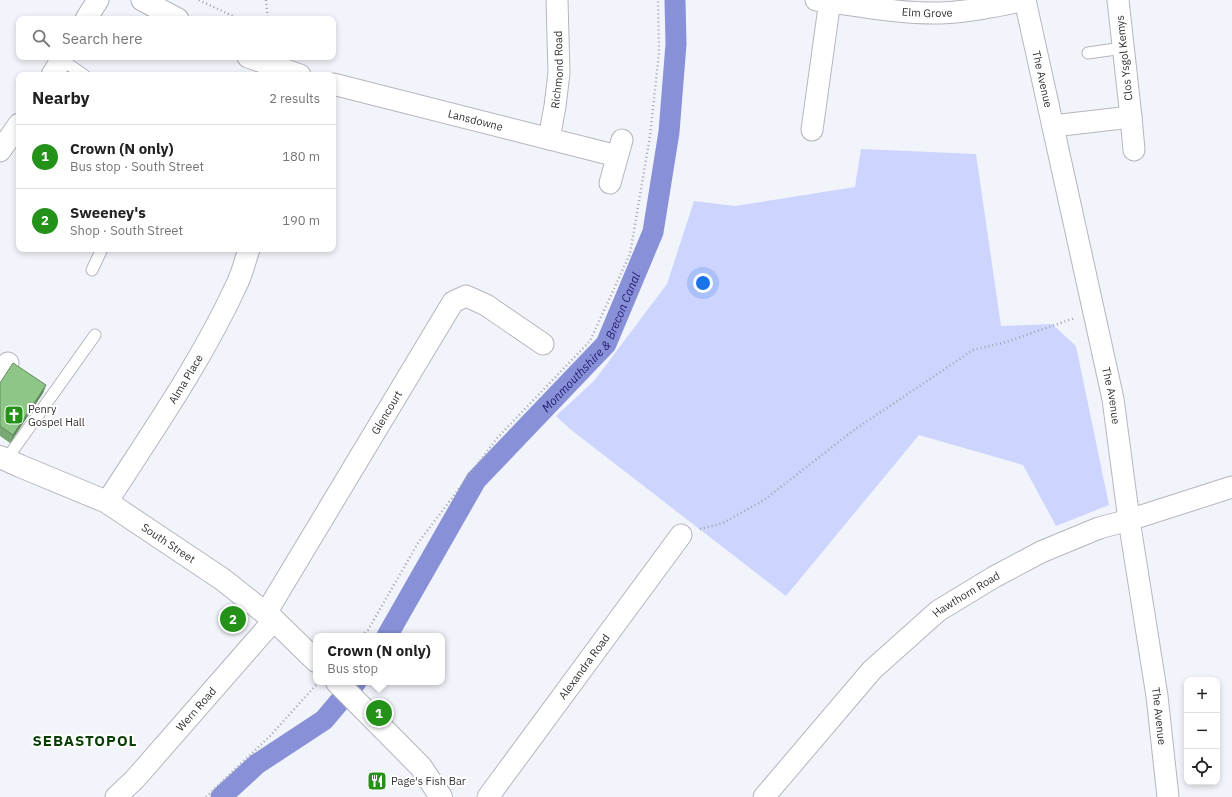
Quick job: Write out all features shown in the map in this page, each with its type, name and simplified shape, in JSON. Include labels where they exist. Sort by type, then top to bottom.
[{"type":"street","points":[[88,16],[98,0]]},
{"type":"street","points":[[142,0],[172,16]]},
{"type":"street","name":"Richmond Road","points":[[549,139],[559,73],[557,0]]},
{"type":"street","name":"Elm Grove","points":[[812,130],[825,1],[894,11],[940,13],[986,8],[1025,0]]},
{"type":"street","name":"The Avenue","points":[[1025,0],[1113,398],[1129,520],[1157,696],[1168,797]]},
{"type":"street","name":"Clos Ysgol Kemys","points":[[1118,0],[1134,150]]},
{"type":"street","points":[[257,60],[291,72]]},
{"type":"street","name":"Lansdowne","points":[[336,85],[549,139],[620,148],[610,183]]},
{"type":"street","name":"Clos Ysgol Kemys","points":[[1053,126],[1130,117]]},
{"type":"street","points":[[0,151],[16,128]]},
{"type":"street","name":"Alma Place","points":[[106,502],[186,378],[211,334],[237,285],[248,252]]},
{"type":"street","name":"Glencourt","points":[[270,616],[453,302],[466,296],[486,305],[543,344]]},
{"type":"street","name":"South Street","points":[[3,458],[106,502],[222,579],[270,616],[313,658]]},
{"type":"street","name":"Hawthorn Road","points":[[764,797],[872,670],[938,610],[994,576],[1041,552],[1099,528],[1232,488]]},
{"type":"street","name":"Alexandra Road","points":[[488,797],[681,535]]},
{"type":"street","name":"Wern Road","points":[[116,797],[135,779],[270,616]]},
{"type":"street","points":[[340,685],[421,767],[441,797]]},
{"type":"lane","points":[[1088,53],[1123,48]]},
{"type":"lane","points":[[59,64],[77,72]]},
{"type":"lane","points":[[92,270],[101,252]]},
{"type":"lane","points":[[3,458],[95,335]]},
{"type":"path","points":[[200,0],[233,16]]},
{"type":"path","points":[[266,0],[268,16]]},
{"type":"path","points":[[681,535],[723,523],[764,500],[854,430],[973,350],[1006,342],[1094,312]]},
{"type":"path","points":[[206,797],[271,735],[315,685]]},
{"type":"shaded area","points":[[861,149],[976,154],[1001,326],[1052,324],[1076,346],[1109,505],[1056,526],[1023,465],[919,435],[786,596],[570,429],[556,416],[594,381],[667,284],[694,201],[735,206],[855,187]]},
{"type":"building","name":"Penry Gospel Hall","points":[[13,363],[46,385],[13,435],[0,426],[0,383]]},
{"type":"waterway","name":"Monmouthshire & Brecon Canal","points":[[389,633],[476,480],[606,344],[653,232],[669,132],[676,44],[675,0]]},
{"type":"waterway","name":"Monmouthshire & Brecon Canal","points":[[221,797],[257,764],[324,720],[353,685]]},
{"type":"place","name":"Penry Gospel Hall","points":[[14,415]]},
{"type":"place","name":"Sweeney's","points":[[233,619]]},
{"type":"place","name":"Crown (N only)","points":[[379,713]]},
{"type":"place","name":"Page's Fish Bar","points":[[377,781]]},
{"type":"district","name":"SEBASTOPOL","points":[[85,740]]}]
